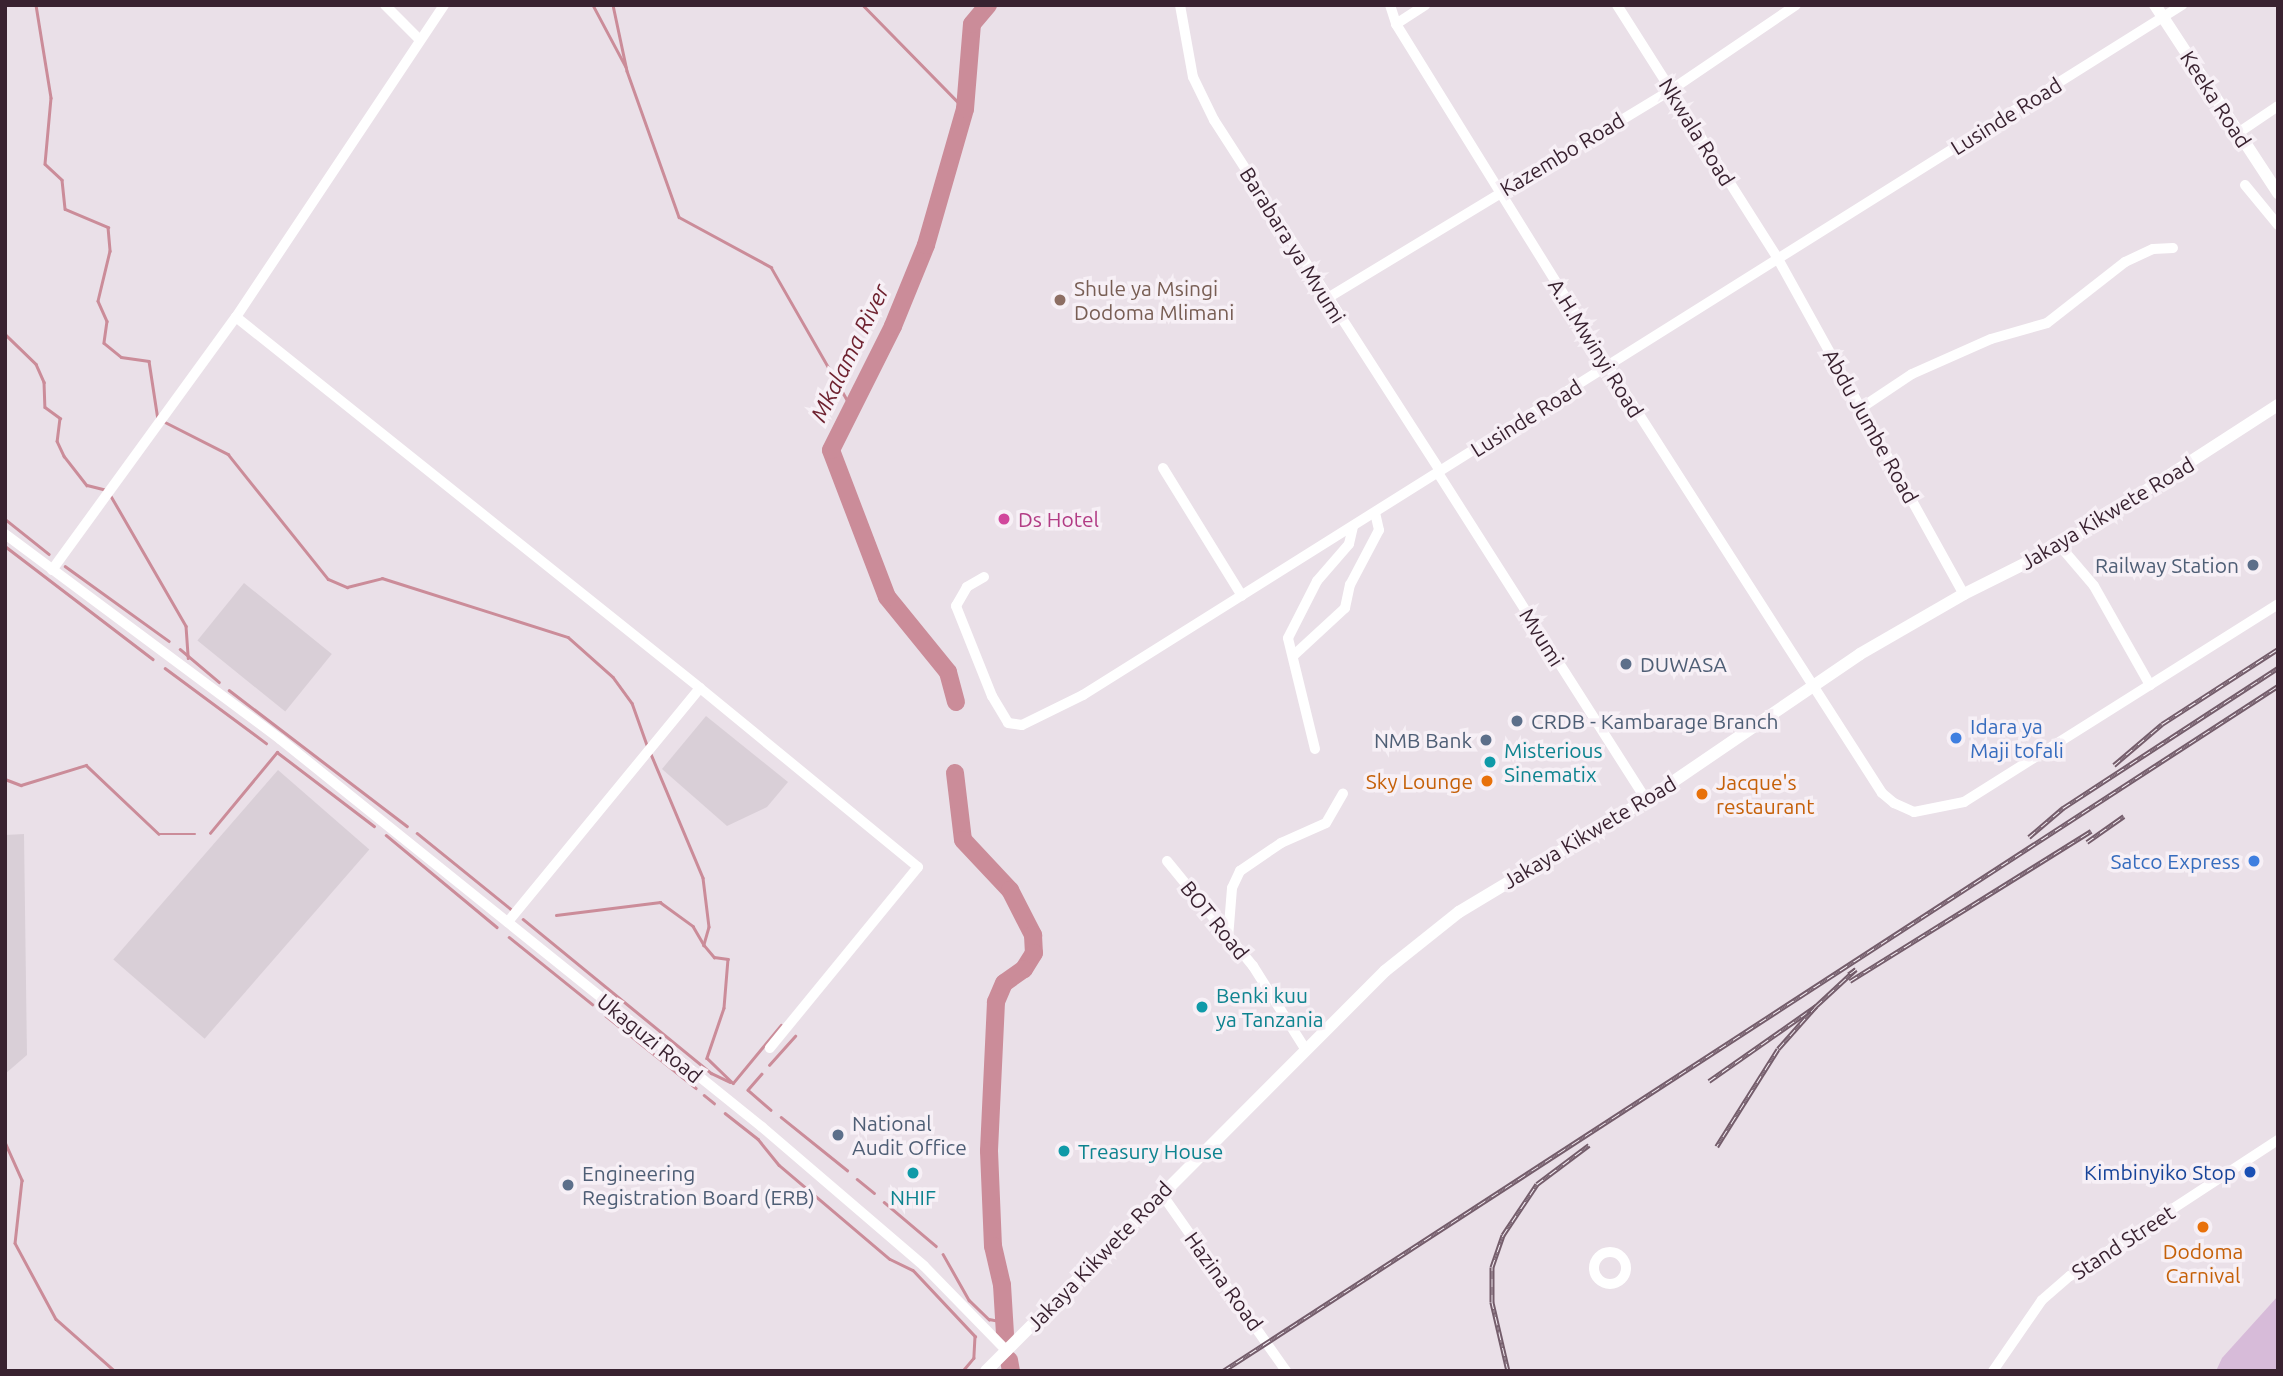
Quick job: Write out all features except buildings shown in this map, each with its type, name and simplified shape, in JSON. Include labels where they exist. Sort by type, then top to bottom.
[{"type":"main road","name":"Keeka Road","points":[[2155,5],[2278,193]]},
{"type":"main road","name":"Jakaya Kikwete Road","points":[[986,1371],[1384,971],[1459,912],[1646,799],[1814,685],[1964,594],[2060,546],[2278,405]]},
{"type":"street","points":[[385,5],[419,39]]},
{"type":"street","points":[[52,570],[236,317],[444,5]]},
{"type":"street","name":"Barabara ya Mvumi","points":[[1180,5],[1192,77],[1326,299],[1439,472]]},
{"type":"street","name":"A.H.Mwinyi Road","points":[[1390,5],[1396,24],[1498,192],[1882,793],[1914,812],[1964,802],[2278,604]]},
{"type":"street","points":[[1396,24],[1425,5]]},
{"type":"street","name":"Nkwala Road","points":[[1617,5],[1778,259]]},
{"type":"street","name":"Kazembo Road","points":[[1326,299],[1498,192],[1671,90],[1796,5]]},
{"type":"street","name":"Lusinde Road","points":[[984,577],[967,587],[956,606],[992,696],[1008,723],[1022,725],[1083,695],[1226,601],[1242,596],[2182,5]]},
{"type":"street","points":[[2238,133],[2278,106]]},
{"type":"street","points":[[2245,185],[2278,225]]},
{"type":"street","points":[[1861,408],[1912,374],[1991,339],[2047,323],[2124,262],[2153,249],[2173,248]]},
{"type":"street","name":"Abdu Jumbe Road","points":[[1778,259],[1964,594]]},
{"type":"street","points":[[236,317],[700,688],[918,867],[770,1048]]},
{"type":"street","points":[[1163,468],[1242,596]]},
{"type":"street","name":"Mvumi","points":[[1439,472],[1646,799]]},
{"type":"street","points":[[1293,656],[1345,608],[1350,585],[1379,530],[1375,512]]},
{"type":"street","points":[[1315,749],[1293,656],[1290,631],[1317,581],[1349,544],[1353,526]]},
{"type":"street","name":"Ukaguzi Road","points":[[5,534],[281,739],[508,922],[863,1212],[924,1266],[1007,1351]]},
{"type":"street","points":[[2060,546],[2094,586],[2150,685]]},
{"type":"street","points":[[508,922],[700,688]]},
{"type":"street","points":[[1228,938],[1232,888],[1240,871],[1281,843],[1326,823],[1343,794]]},
{"type":"street","name":"BOT Road","points":[[1167,862],[1253,966],[1306,1050]]},
{"type":"street","name":"Stand Street","points":[[1993,1371],[2042,1300],[2070,1276],[2278,1140]]},
{"type":"street","name":"Hazina Road","points":[[1161,1193],[1286,1371]]},
{"type":"shaded area","points":[[244,583],[332,654],[285,712],[197,641]]},
{"type":"shaded area","points":[[706,716],[788,782],[767,807],[727,826],[662,769]]},
{"type":"shaded area","points":[[278,770],[369,849],[205,1039],[113,959]]},
{"type":"shaded area","points":[[24,834],[27,1055],[5,1074],[5,835]]},
{"type":"shaded area","points":[[2278,1296],[2278,1371],[2216,1371],[2222,1358]]},
{"type":"waterway","points":[[36,5],[51,98],[45,164],[62,180],[65,209],[108,227],[110,251],[98,301],[107,321],[104,343],[121,357],[149,361],[158,420]]},
{"type":"waterway","points":[[593,5],[626,67]]},
{"type":"waterway","points":[[613,5],[627,71],[679,217],[771,267],[853,410]]},
{"type":"waterway","points":[[863,5],[965,109]]},
{"type":"waterway","name":"Mkalama River","points":[[956,702],[948,672],[887,597],[831,450],[893,326],[926,245],[965,109],[972,24],[988,5]]},
{"type":"waterway","points":[[5,334],[36,364],[44,382],[45,407],[60,418],[57,441],[64,456],[87,485],[107,490]]},
{"type":"waterway","points":[[165,422],[228,454],[328,579],[347,587],[382,578],[568,637],[613,677],[632,703],[647,745]]},
{"type":"waterway","points":[[111,496],[186,626],[188,658]]},
{"type":"waterway","points":[[5,519],[49,554]]},
{"type":"waterway","points":[[5,546],[153,659]]},
{"type":"waterway","points":[[65,566],[169,641]]},
{"type":"waterway","points":[[180,649],[219,682]]},
{"type":"waterway","points":[[165,668],[266,743]]},
{"type":"waterway","points":[[229,690],[407,826]]},
{"type":"waterway","points":[[210,833],[277,752],[374,826]]},
{"type":"waterway","points":[[651,754],[703,878],[709,927],[704,945],[714,957],[728,959],[724,1008],[707,1058],[733,1083]]},
{"type":"waterway","points":[[5,779],[21,785],[86,765],[159,834],[195,834]]},
{"type":"waterway","name":"Mkalama River","points":[[955,773],[963,840],[1010,890],[1033,935],[1034,953],[1024,969],[1004,983],[996,1002],[989,1151],[993,1246],[1002,1285],[1005,1334]]},
{"type":"waterway","points":[[417,833],[512,910]]},
{"type":"waterway","points":[[386,835],[497,927]]},
{"type":"waterway","points":[[556,915],[660,902],[693,926],[704,945]]},
{"type":"waterway","points":[[523,919],[711,1073],[730,1082]]},
{"type":"waterway","points":[[509,937],[592,1004]]},
{"type":"waterway","points":[[606,1016],[696,1088]]},
{"type":"waterway","points":[[733,1083],[781,1025]]},
{"type":"waterway","points":[[769,1065],[795,1036]]},
{"type":"waterway","points":[[762,1074],[748,1090],[771,1110]]},
{"type":"waterway","points":[[704,1095],[714,1103]]},
{"type":"waterway","points":[[725,1113],[758,1139],[779,1165],[890,1259],[913,1270],[975,1336],[974,1358],[963,1371]]},
{"type":"waterway","points":[[781,1117],[847,1170]]},
{"type":"waterway","points":[[5,1142],[22,1180],[15,1243],[56,1319],[115,1371]]},
{"type":"waterway","points":[[857,1179],[874,1193]]},
{"type":"waterway","points":[[884,1202],[936,1246]]},
{"type":"waterway","points":[[943,1254],[969,1300],[989,1319],[1005,1322]]},
{"type":"waterway","name":"Mkalama River","points":[[1009,1360],[1011,1371]]},
{"type":"railway","points":[[2114,765],[2162,724],[2278,649]]},
{"type":"railway","points":[[2029,837],[2063,808],[2278,668]]},
{"type":"railway","points":[[1223,1371],[2278,686]]},
{"type":"railway","points":[[2087,842],[2124,816]]},
{"type":"railway","points":[[1850,981],[2091,831]]},
{"type":"railway","points":[[1816,1006],[1856,969],[1849,974]]},
{"type":"railway","points":[[1709,1081],[1816,1006],[1778,1049],[1717,1146]]},
{"type":"railway","points":[[1508,1371],[1492,1302],[1492,1267],[1503,1235],[1537,1184],[1589,1145]]},
{"type":"place","name":"Shule ya Msingi Dodoma Mlimani","points":[[1060,300]]},
{"type":"place","name":"Ds Hotel","points":[[1004,519]]},
{"type":"place","name":"Railway Station","points":[[2253,565]]},
{"type":"place","name":"DUWASA","points":[[1626,664]]},
{"type":"place","name":"CRDB - Kambarage Branch","points":[[1517,721]]},
{"type":"place","name":"Idara ya Maji tofali","points":[[1956,738]]},
{"type":"place","name":"NMB Bank","points":[[1486,740]]},
{"type":"place","name":"Misterious Sinematix","points":[[1490,762]]},
{"type":"place","name":"Sky Lounge","points":[[1487,781]]},
{"type":"place","name":"Jacque's restaurant","points":[[1702,794]]},
{"type":"place","name":"Satco Express","points":[[2254,861]]},
{"type":"place","name":"Benki kuu ya Tanzania","points":[[1202,1007]]},
{"type":"place","name":"National Audit Office","points":[[838,1135]]},
{"type":"place","name":"Treasury House","points":[[1064,1151]]},
{"type":"place","name":"Kimbinyiko Stop","points":[[2250,1172]]},
{"type":"place","name":"NHIF","points":[[913,1173]]},
{"type":"place","name":"Engineering Registration Board (ERB)","points":[[568,1185]]},
{"type":"place","name":"Dodoma Carnival","points":[[2203,1227]]}]
